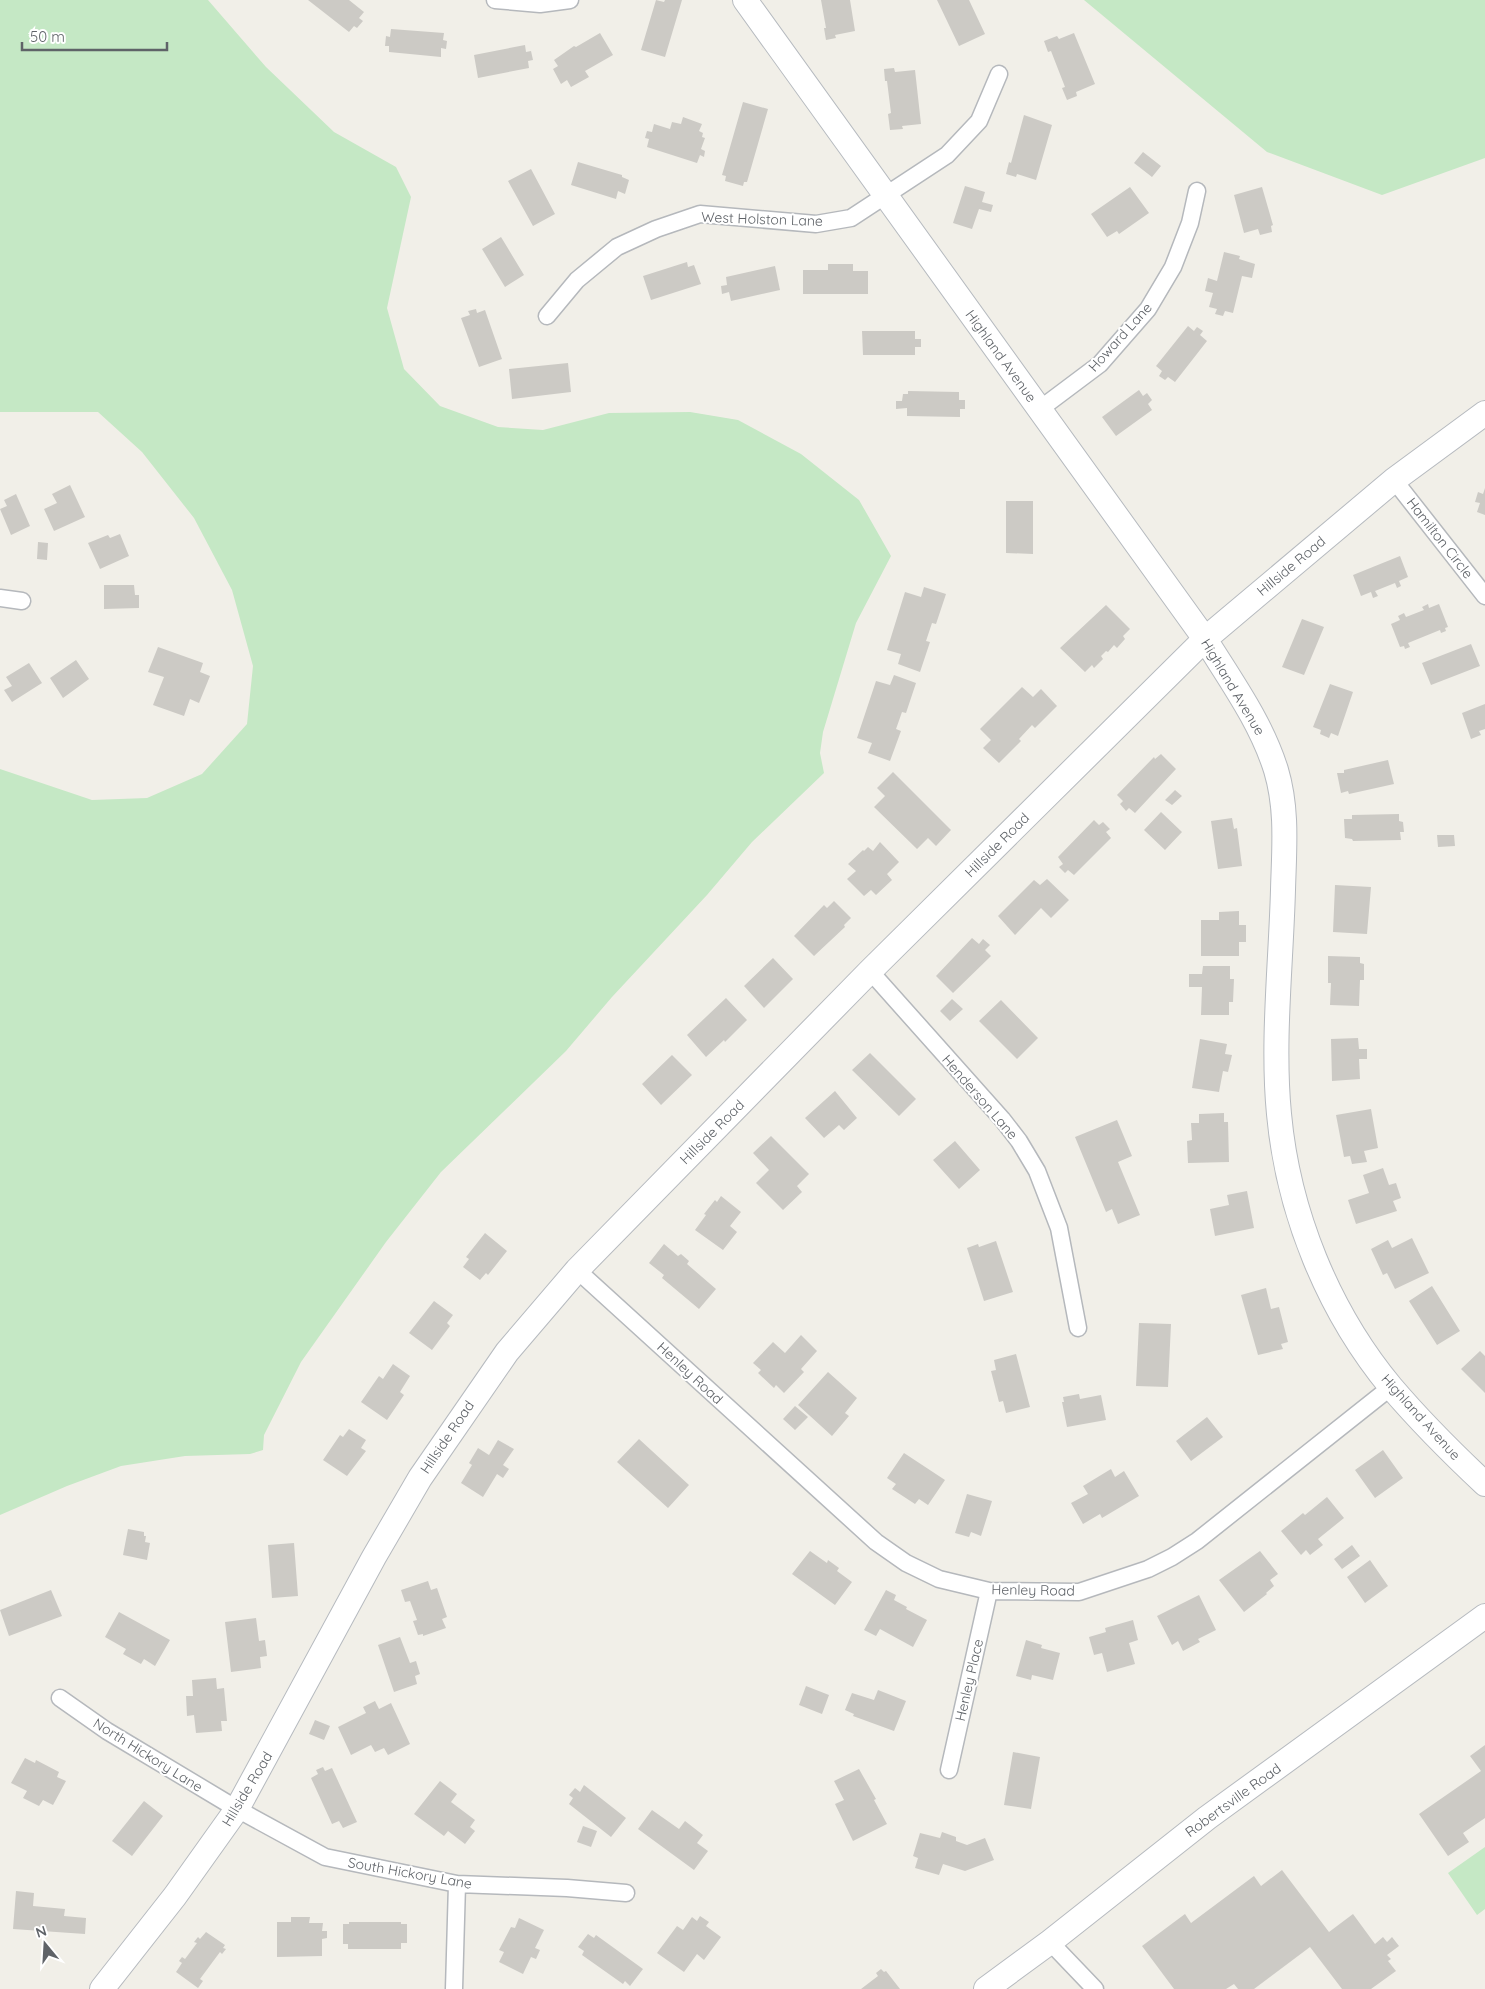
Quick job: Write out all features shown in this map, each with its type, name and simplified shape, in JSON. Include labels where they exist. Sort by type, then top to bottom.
[{"type":"street","points":[[495,0],[540,4],[570,0]]},
{"type":"street","name":"Highland Avenue","points":[[745,0],[1205,639],[1256,720],[1276,768],[1286,819],[1277,1056],[1279,1116],[1285,1158],[1304,1228],[1324,1278],[1357,1340],[1391,1387],[1458,1459],[1485,1484]]},
{"type":"street","name":"West Holston Lane","points":[[547,316],[577,280],[617,247],[656,228],[700,214],[816,224],[851,218],[947,154],[979,120],[999,74]]},
{"type":"street","name":"Howard Lane","points":[[1040,410],[1100,364],[1148,309],[1173,267],[1190,223],[1197,191]]},
{"type":"street","name":"Hillside Road","points":[[102,1989],[175,1896],[237,1809],[374,1557],[420,1478],[507,1352],[577,1270],[870,972],[1205,639],[1394,480],[1485,413]]},
{"type":"street","name":"Hamilton Circle","points":[[1394,480],[1485,596]]},
{"type":"street","points":[[0,598],[22,601]]},
{"type":"street","name":"Henderson Lane","points":[[870,972],[1002,1119],[1019,1141],[1033,1164],[1059,1228],[1078,1328]]},
{"type":"street","name":"Henley Road","points":[[577,1270],[876,1542],[906,1563],[939,1578],[989,1591],[1079,1592],[1114,1582],[1164,1561],[1197,1541],[1391,1387]]},
{"type":"street","name":"Henley Place","points":[[949,1770],[989,1591]]},
{"type":"street","name":"Robertsville Road","points":[[986,1989],[1050,1942],[1207,1818],[1485,1616]]},
{"type":"street","name":"North Hickory Lane","points":[[60,1698],[107,1731],[237,1809]]},
{"type":"street","name":"South Hickory Lane","points":[[237,1809],[325,1857],[457,1884],[567,1888],[626,1893]]},
{"type":"street","points":[[454,1989],[457,1884]]},
{"type":"street","points":[[1050,1942],[1095,1989]]},
{"type":"green space","points":[[0,0],[208,0],[266,67],[334,132],[396,167],[411,197],[387,308],[404,369],[440,406],[498,427],[543,430],[609,413],[690,412],[738,420],[801,454],[859,500],[891,556],[856,623],[823,732],[820,753],[824,773],[752,842],[707,895],[612,997],[566,1051],[441,1172],[386,1242],[301,1362],[264,1435],[263,1450],[250,1454],[185,1456],[121,1466],[67,1486],[0,1515],[0,769],[92,800],[147,798],[202,774],[247,724],[253,666],[232,590],[194,518],[142,452],[98,412],[0,412]]},
{"type":"green space","points":[[1084,0],[1485,0],[1485,158],[1382,195],[1267,152]]},
{"type":"green space","points":[[1485,1847],[1485,1909],[1477,1915],[1448,1873]]},
{"type":"building","points":[[308,0],[349,0],[364,12],[359,18],[363,21],[357,28],[354,26],[349,32]]},
{"type":"building","points":[[656,0],[664,2],[665,0],[682,0],[665,57],[641,50]]},
{"type":"building","points":[[821,0],[850,0],[855,31],[835,35],[836,38],[826,40]]},
{"type":"building","points":[[937,0],[969,0],[985,34],[959,46]]},
{"type":"building","points":[[391,29],[444,33],[443,40],[447,41],[446,49],[441,48],[441,57],[389,52],[389,46],[385,46],[386,36],[390,37]]},
{"type":"building","points":[[600,33],[613,55],[585,71],[589,77],[571,87],[567,80],[561,84],[553,69],[558,66],[554,60],[574,46],[576,47]]},
{"type":"building","points":[[1074,33],[1095,84],[1076,92],[1077,96],[1067,100],[1062,88],[1065,87],[1051,51],[1048,52],[1044,41],[1057,36],[1059,39]]},
{"type":"building","points":[[525,45],[526,52],[531,51],[533,60],[528,61],[529,68],[478,78],[474,55]]},
{"type":"building","points":[[894,68],[895,72],[915,70],[921,124],[902,126],[903,129],[890,130],[888,114],[891,113],[884,69]]},
{"type":"building","points":[[743,102],[768,109],[747,182],[744,182],[743,186],[725,181],[726,176],[722,175]]},
{"type":"building","points":[[1024,115],[1052,125],[1036,180],[1017,174],[1016,177],[1006,174],[1009,162],[1011,163]]},
{"type":"building","points":[[683,117],[702,124],[699,131],[703,133],[702,137],[705,138],[701,149],[705,151],[704,157],[700,155],[697,163],[647,147],[649,139],[645,138],[647,131],[652,132],[654,124],[670,129],[672,122],[681,124]]},
{"type":"building","points":[[1143,152],[1161,166],[1152,177],[1134,163]]},
{"type":"building","points":[[578,162],[622,175],[622,177],[629,180],[625,194],[618,191],[616,199],[571,185]]},
{"type":"building","points":[[531,169],[555,214],[533,226],[508,181]]},
{"type":"building","points":[[965,186],[985,192],[982,202],[993,205],[991,212],[979,209],[972,229],[953,223]]},
{"type":"building","points":[[1130,187],[1149,213],[1119,234],[1117,231],[1107,237],[1091,214]]},
{"type":"building","points":[[1262,187],[1273,225],[1271,226],[1272,232],[1260,235],[1258,229],[1244,233],[1234,195]]},
{"type":"building","points":[[501,237],[524,275],[505,287],[482,249]]},
{"type":"building","points":[[1224,252],[1240,256],[1239,259],[1255,264],[1252,278],[1242,276],[1233,313],[1225,311],[1223,316],[1215,314],[1217,309],[1209,307],[1213,293],[1205,291],[1208,278],[1217,281]]},
{"type":"building","points":[[687,262],[688,267],[694,265],[701,284],[651,300],[643,276]]},
{"type":"building","points":[[828,264],[853,264],[853,271],[868,271],[868,294],[803,294],[803,270],[828,270]]},
{"type":"building","points":[[775,266],[780,290],[731,301],[729,292],[722,294],[721,286],[727,285],[726,277]]},
{"type":"building","points":[[476,309],[477,313],[485,310],[502,359],[479,367],[461,318],[470,315],[468,311]]},
{"type":"building","points":[[1188,326],[1194,331],[1197,327],[1203,331],[1200,335],[1207,341],[1175,382],[1168,377],[1165,380],[1159,376],[1162,371],[1156,366]]},
{"type":"building","points":[[862,331],[915,331],[915,339],[921,339],[921,347],[915,347],[915,355],[863,355]]},
{"type":"building","points":[[568,363],[571,392],[512,399],[509,369]]},
{"type":"building","points":[[1139,390],[1143,396],[1147,393],[1152,400],[1148,404],[1152,410],[1116,436],[1102,417]]},
{"type":"building","points":[[908,391],[959,392],[959,400],[965,400],[965,409],[960,409],[960,417],[907,416],[907,408],[896,409],[896,401],[902,401],[903,394],[908,394]]},
{"type":"building","points":[[70,485],[85,517],[54,531],[44,509],[57,503],[52,494]]},
{"type":"building","points":[[1485,488],[1485,515],[1477,512],[1480,503],[1475,502],[1478,492],[1483,494]]},
{"type":"building","points":[[16,494],[30,526],[11,535],[0,509],[7,506],[4,500]]},
{"type":"building","points":[[1006,501],[1033,501],[1033,554],[1006,553]]},
{"type":"building","points":[[120,534],[129,556],[100,569],[88,543],[108,535],[110,538]]},
{"type":"building","points":[[38,542],[48,543],[47,560],[37,559]]},
{"type":"building","points":[[1400,556],[1408,577],[1399,581],[1401,586],[1397,588],[1395,583],[1375,591],[1378,596],[1373,598],[1371,592],[1361,596],[1353,575]]},
{"type":"building","points":[[104,585],[134,585],[135,595],[139,595],[139,608],[104,609]]},
{"type":"building","points":[[924,587],[946,594],[936,624],[932,623],[926,641],[930,642],[920,672],[898,664],[901,654],[887,650],[905,592],[921,597]]},
{"type":"building","points":[[1428,604],[1429,608],[1439,604],[1448,627],[1445,628],[1446,631],[1441,633],[1440,630],[1408,643],[1410,647],[1405,649],[1404,646],[1400,647],[1391,624],[1400,620],[1398,616],[1404,613],[1406,617],[1424,610],[1422,607]]},
{"type":"building","points":[[1106,605],[1130,629],[1123,636],[1125,639],[1117,648],[1114,645],[1108,652],[1106,651],[1101,656],[1103,659],[1094,668],[1092,665],[1085,672],[1060,648]]},
{"type":"building","points":[[1302,619],[1324,627],[1304,675],[1282,667]]},
{"type":"building","points":[[1471,644],[1480,666],[1431,685],[1422,663]]},
{"type":"building","points":[[158,647],[203,663],[200,672],[210,676],[199,703],[190,699],[184,716],[153,705],[164,677],[148,672]]},
{"type":"building","points":[[76,660],[89,679],[63,698],[50,678]]},
{"type":"building","points":[[29,663],[42,683],[12,702],[4,690],[12,686],[6,677]]},
{"type":"building","points":[[894,675],[916,683],[906,713],[902,712],[896,729],[901,731],[890,761],[868,753],[872,743],[857,738],[876,681],[890,685]]},
{"type":"building","points":[[1330,684],[1353,692],[1338,736],[1331,733],[1329,738],[1320,734],[1321,730],[1313,727]]},
{"type":"building","points":[[1022,687],[1033,697],[1041,689],[1057,706],[1035,728],[1032,725],[1019,739],[1021,741],[999,763],[983,748],[991,740],[980,729]]},
{"type":"building","points":[[1485,704],[1485,729],[1479,731],[1481,735],[1471,739],[1462,713]]},
{"type":"building","points":[[1161,754],[1176,769],[1135,813],[1129,808],[1126,811],[1120,804],[1123,801],[1117,795],[1154,757],[1155,759]]},
{"type":"building","points":[[1388,760],[1394,784],[1349,794],[1348,791],[1341,793],[1337,773],[1344,773],[1344,770]]},
{"type":"building","points":[[893,772],[951,830],[936,846],[928,838],[917,849],[874,807],[885,796],[877,788]]},
{"type":"building","points":[[1175,790],[1182,796],[1172,805],[1165,800]]},
{"type":"building","points":[[1161,812],[1182,832],[1165,850],[1144,830]]},
{"type":"building","points":[[1399,814],[1399,821],[1403,822],[1404,832],[1400,832],[1401,840],[1353,841],[1352,839],[1345,838],[1344,819],[1352,819],[1352,815]]},
{"type":"building","points":[[1232,818],[1234,829],[1237,828],[1242,866],[1218,869],[1211,821]]},
{"type":"building","points":[[1094,820],[1099,825],[1103,822],[1110,829],[1106,832],[1111,838],[1074,875],[1068,870],[1065,873],[1059,867],[1063,864],[1058,857]]},
{"type":"building","points":[[1437,835],[1454,835],[1455,846],[1438,847]]},
{"type":"building","points":[[880,842],[899,862],[887,874],[892,880],[876,895],[871,890],[864,896],[847,879],[856,871],[848,864],[868,847],[873,851]]},
{"type":"building","points":[[1047,879],[1069,900],[1051,918],[1041,908],[1015,935],[998,916],[1034,880],[1040,885]]},
{"type":"building","points":[[1335,885],[1371,887],[1367,934],[1333,932]]},
{"type":"building","points":[[834,901],[851,918],[844,925],[845,927],[814,956],[794,936],[824,905],[827,908]]},
{"type":"building","points":[[1239,911],[1239,925],[1246,925],[1246,942],[1239,942],[1239,956],[1201,956],[1201,920],[1219,920],[1219,912]]},
{"type":"building","points":[[972,938],[979,944],[983,939],[990,945],[985,950],[991,956],[953,993],[936,976]]},
{"type":"building","points":[[1328,956],[1360,957],[1360,963],[1364,964],[1364,980],[1360,980],[1359,1006],[1330,1005],[1331,983],[1328,983]]},
{"type":"building","points":[[773,958],[793,979],[764,1008],[744,986]]},
{"type":"building","points":[[1203,966],[1230,966],[1230,979],[1234,979],[1233,1002],[1229,1002],[1229,1015],[1201,1015],[1202,987],[1189,987],[1189,974],[1202,974]]},
{"type":"building","points":[[726,998],[747,1020],[725,1042],[724,1040],[706,1057],[687,1035]]},
{"type":"building","points":[[952,999],[963,1009],[950,1021],[940,1011]]},
{"type":"building","points":[[1001,1000],[1038,1038],[1017,1059],[979,1021]]},
{"type":"building","points":[[1358,1038],[1359,1049],[1367,1049],[1367,1059],[1359,1059],[1360,1079],[1332,1081],[1331,1039]]},
{"type":"building","points":[[1200,1039],[1227,1044],[1225,1054],[1232,1055],[1228,1072],[1223,1071],[1219,1092],[1192,1088]]},
{"type":"building","points":[[870,1053],[916,1099],[899,1116],[852,1070]]},
{"type":"building","points":[[672,1055],[692,1075],[661,1105],[642,1084]]},
{"type":"building","points":[[835,1091],[857,1118],[844,1130],[839,1125],[824,1138],[805,1118]]},
{"type":"building","points":[[1371,1109],[1378,1148],[1364,1151],[1367,1162],[1352,1164],[1350,1156],[1344,1157],[1336,1115]]},
{"type":"building","points":[[1224,1113],[1224,1122],[1228,1122],[1229,1162],[1188,1163],[1187,1141],[1192,1140],[1191,1123],[1199,1123],[1199,1114]]},
{"type":"building","points":[[1117,1120],[1132,1156],[1118,1162],[1140,1215],[1118,1224],[1112,1209],[1106,1212],[1075,1137]]},
{"type":"building","points":[[771,1136],[809,1174],[797,1186],[802,1192],[783,1210],[756,1183],[769,1170],[753,1153]]},
{"type":"building","points":[[955,1141],[980,1170],[959,1189],[933,1160]]},
{"type":"building","points":[[1383,1168],[1389,1185],[1396,1183],[1401,1198],[1393,1201],[1397,1211],[1356,1224],[1348,1200],[1369,1193],[1363,1175]]},
{"type":"building","points":[[1247,1191],[1254,1228],[1215,1236],[1210,1209],[1229,1205],[1227,1195]]},
{"type":"building","points":[[721,1196],[741,1212],[730,1226],[737,1232],[723,1250],[695,1230],[706,1215],[704,1214],[715,1200],[717,1202]]},
{"type":"building","points":[[485,1233],[507,1251],[488,1275],[486,1273],[480,1280],[463,1267],[469,1259],[466,1257]]},
{"type":"building","points":[[1412,1238],[1429,1273],[1395,1289],[1387,1273],[1383,1275],[1371,1249],[1388,1240],[1392,1248]]},
{"type":"building","points":[[996,1241],[1013,1292],[984,1301],[967,1248],[978,1244],[979,1247]]},
{"type":"building","points":[[664,1244],[678,1256],[681,1254],[689,1261],[687,1264],[716,1289],[699,1309],[662,1278],[664,1275],[649,1263]]},
{"type":"building","points":[[1432,1286],[1460,1331],[1437,1345],[1409,1301]]},
{"type":"building","points":[[1266,1288],[1271,1309],[1279,1307],[1288,1342],[1281,1344],[1283,1349],[1258,1355],[1241,1295]]},
{"type":"building","points":[[434,1301],[453,1315],[447,1323],[450,1326],[432,1350],[409,1333]]},
{"type":"building","points":[[1139,1323],[1171,1324],[1168,1387],[1136,1386]]},
{"type":"building","points":[[801,1335],[817,1351],[801,1369],[804,1372],[784,1393],[776,1385],[774,1388],[758,1373],[761,1370],[753,1363],[773,1342],[785,1353]]},
{"type":"building","points":[[1480,1351],[1485,1356],[1485,1393],[1461,1369]]},
{"type":"building","points":[[1016,1354],[1030,1407],[1006,1413],[1003,1401],[999,1402],[991,1371],[996,1370],[994,1360]]},
{"type":"building","points":[[393,1364],[410,1376],[400,1392],[404,1395],[387,1420],[361,1402],[379,1376],[383,1379]]},
{"type":"building","points":[[828,1372],[857,1398],[845,1413],[849,1416],[832,1436],[798,1405]]},
{"type":"building","points":[[1079,1394],[1080,1399],[1101,1395],[1106,1420],[1067,1427],[1062,1402],[1064,1402],[1063,1397]]},
{"type":"building","points":[[795,1406],[808,1417],[795,1430],[783,1419]]},
{"type":"building","points":[[1207,1417],[1223,1437],[1191,1461],[1176,1441]]},
{"type":"building","points":[[349,1429],[366,1440],[361,1448],[366,1451],[347,1476],[323,1460],[340,1435],[343,1437]]},
{"type":"building","points":[[639,1439],[689,1485],[668,1508],[617,1462]]},
{"type":"building","points":[[498,1440],[514,1449],[503,1465],[509,1469],[503,1478],[497,1474],[483,1497],[461,1483],[472,1465],[469,1463],[478,1448],[489,1455]]},
{"type":"building","points":[[1383,1450],[1403,1478],[1375,1498],[1355,1470]]},
{"type":"building","points":[[904,1453],[945,1480],[928,1505],[919,1499],[915,1504],[892,1489],[896,1484],[887,1478]]},
{"type":"building","points":[[1111,1469],[1115,1477],[1124,1471],[1139,1496],[1102,1518],[1100,1514],[1083,1524],[1071,1503],[1088,1494],[1083,1486]]},
{"type":"building","points":[[967,1494],[992,1501],[981,1536],[971,1532],[969,1537],[955,1533]]},
{"type":"building","points":[[1327,1497],[1344,1518],[1318,1539],[1323,1545],[1310,1555],[1306,1550],[1301,1555],[1281,1531]]},
{"type":"building","points":[[128,1529],[144,1532],[144,1536],[146,1536],[145,1542],[150,1543],[147,1560],[123,1555]]},
{"type":"building","points":[[294,1543],[298,1596],[272,1598],[268,1545]]},
{"type":"building","points":[[1352,1545],[1360,1556],[1342,1569],[1334,1559]]},
{"type":"building","points":[[810,1551],[827,1563],[828,1560],[839,1568],[837,1571],[852,1582],[835,1605],[792,1574]]},
{"type":"building","points":[[1260,1551],[1278,1574],[1270,1580],[1274,1586],[1267,1594],[1244,1612],[1219,1580]]},
{"type":"building","points":[[1370,1560],[1388,1586],[1365,1603],[1347,1577]]},
{"type":"building","points":[[428,1581],[431,1590],[437,1588],[447,1617],[442,1619],[446,1628],[423,1636],[423,1634],[418,1635],[413,1621],[417,1620],[410,1601],[405,1602],[401,1590]]},
{"type":"building","points":[[51,1590],[62,1616],[9,1636],[0,1610]]},
{"type":"building","points":[[886,1590],[896,1595],[894,1600],[907,1607],[906,1609],[927,1620],[913,1647],[880,1629],[876,1636],[864,1630]]},
{"type":"building","points":[[1199,1595],[1216,1630],[1198,1639],[1200,1642],[1183,1651],[1178,1641],[1172,1645],[1157,1616]]},
{"type":"building","points":[[119,1612],[170,1640],[155,1666],[144,1659],[141,1664],[123,1654],[126,1649],[105,1637]]},
{"type":"building","points":[[256,1618],[259,1641],[265,1640],[267,1656],[260,1657],[261,1668],[231,1672],[225,1622]]},
{"type":"building","points":[[1133,1620],[1138,1640],[1129,1643],[1135,1664],[1107,1672],[1102,1653],[1094,1655],[1089,1637],[1106,1632],[1105,1628]]},
{"type":"building","points":[[400,1637],[410,1663],[416,1661],[420,1674],[415,1676],[417,1684],[394,1692],[378,1645]]},
{"type":"building","points":[[1026,1640],[1042,1645],[1041,1648],[1060,1653],[1053,1680],[1032,1675],[1031,1680],[1016,1676]]},
{"type":"building","points":[[216,1678],[217,1689],[224,1688],[227,1721],[221,1721],[222,1731],[196,1733],[194,1715],[187,1716],[186,1696],[193,1696],[192,1680]]},
{"type":"building","points":[[806,1686],[829,1695],[822,1714],[799,1705]]},
{"type":"building","points":[[878,1690],[906,1701],[894,1731],[853,1716],[854,1714],[845,1710],[852,1693],[874,1700]]},
{"type":"building","points":[[375,1701],[379,1709],[391,1703],[410,1744],[388,1755],[384,1748],[375,1752],[371,1745],[351,1755],[338,1727],[366,1713],[363,1707]]},
{"type":"building","points":[[315,1720],[330,1726],[324,1740],[309,1734]]},
{"type":"building","points":[[1485,1745],[1485,1818],[1463,1833],[1469,1842],[1448,1856],[1419,1814],[1481,1771],[1470,1756]]},
{"type":"building","points":[[1013,1752],[1040,1757],[1031,1809],[1004,1805]]},
{"type":"building","points":[[25,1758],[35,1763],[36,1760],[59,1772],[57,1777],[66,1781],[53,1805],[43,1800],[39,1806],[23,1798],[27,1791],[11,1783]]},
{"type":"building","points":[[323,1767],[325,1771],[332,1768],[357,1822],[343,1828],[339,1821],[332,1824],[311,1778],[318,1774],[316,1770]]},
{"type":"building","points":[[859,1769],[876,1799],[874,1800],[887,1824],[853,1841],[835,1804],[844,1800],[834,1781]]},
{"type":"building","points":[[440,1781],[457,1794],[451,1802],[475,1820],[470,1827],[475,1831],[465,1844],[448,1831],[444,1836],[414,1814]]},
{"type":"building","points":[[584,1785],[626,1818],[611,1837],[569,1804],[573,1798],[569,1795],[575,1788],[580,1792]]},
{"type":"building","points":[[144,1801],[163,1816],[132,1856],[112,1841]]},
{"type":"building","points":[[652,1810],[679,1829],[685,1821],[703,1835],[697,1843],[708,1851],[694,1870],[638,1829]]},
{"type":"building","points":[[583,1826],[597,1831],[591,1847],[577,1842]]},
{"type":"building","points":[[942,1832],[956,1837],[956,1841],[967,1845],[985,1838],[994,1860],[965,1871],[943,1864],[939,1875],[915,1868],[918,1858],[913,1856],[920,1833],[940,1838]]},
{"type":"building","points":[[1282,1870],[1329,1932],[1353,1914],[1375,1944],[1383,1937],[1387,1942],[1392,1937],[1399,1946],[1387,1955],[1391,1959],[1388,1961],[1396,1971],[1371,1989],[1342,1989],[1310,1947],[1254,1989],[1238,1989],[1234,1984],[1226,1989],[1174,1989],[1142,1946],[1185,1914],[1191,1923],[1254,1876],[1261,1886]]},
{"type":"building","points":[[16,1891],[34,1893],[33,1906],[65,1909],[64,1916],[86,1918],[85,1934],[13,1929]]},
{"type":"building","points":[[700,1916],[709,1922],[706,1926],[721,1937],[704,1960],[697,1954],[684,1972],[657,1953],[677,1926],[683,1930],[692,1917],[697,1921]]},
{"type":"building","points":[[291,1917],[310,1917],[309,1923],[323,1923],[322,1931],[327,1931],[327,1938],[322,1939],[322,1956],[277,1957],[277,1922],[291,1922]]},
{"type":"building","points":[[519,1918],[544,1930],[535,1948],[540,1950],[536,1959],[531,1957],[523,1974],[499,1962],[504,1952],[499,1950],[511,1927],[515,1928]]},
{"type":"building","points":[[349,1922],[401,1922],[401,1924],[407,1924],[407,1943],[401,1943],[401,1949],[348,1949],[348,1944],[343,1944],[343,1924],[349,1924]]},
{"type":"building","points":[[206,1932],[225,1945],[223,1948],[226,1949],[222,1954],[220,1952],[200,1979],[203,1981],[198,1988],[176,1972],[182,1963],[179,1961],[182,1957],[185,1959],[197,1943],[194,1942],[198,1937],[200,1939]]},
{"type":"building","points":[[588,1934],[594,1938],[596,1935],[643,1969],[630,1986],[625,1981],[623,1984],[582,1955],[584,1951],[578,1947]]},
{"type":"building","points":[[881,1969],[884,1972],[886,1971],[900,1989],[861,1989],[878,1976],[876,1973]]}]
